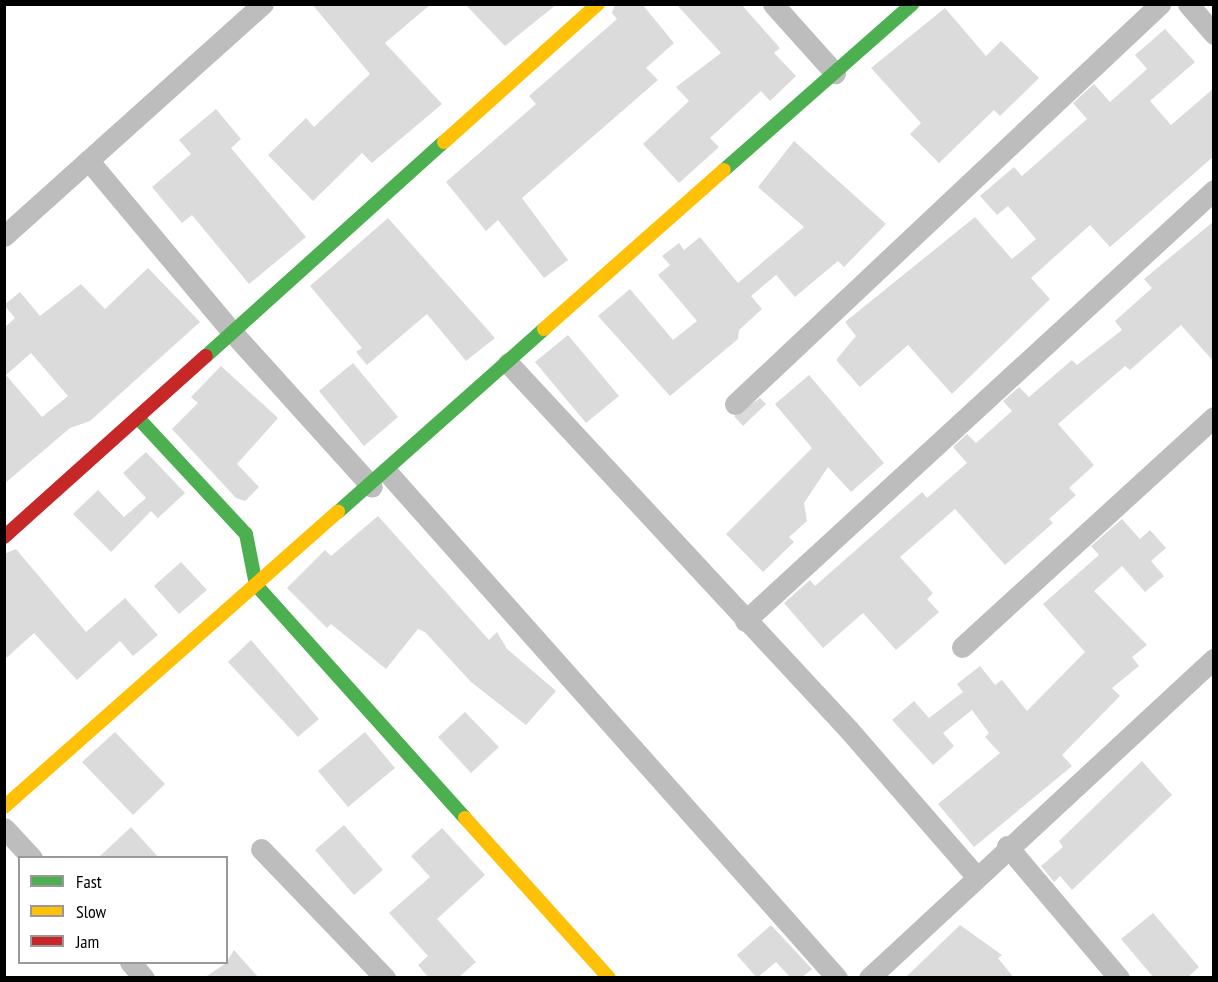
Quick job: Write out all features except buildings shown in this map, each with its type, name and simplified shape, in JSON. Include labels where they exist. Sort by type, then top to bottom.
[{"type":"street","points":[[4,236],[263,4]]},
{"type":"street","points":[[4,537],[139,419],[598,4]]},
{"type":"street","points":[[773,4],[835,73]]},
{"type":"street","points":[[4,807],[256,585],[372,487],[912,4]]},
{"type":"street","points":[[735,404],[1161,4]]},
{"type":"street","points":[[1188,4],[1214,34]]},
{"type":"street","points":[[89,161],[233,333],[372,487]]},
{"type":"street","points":[[745,621],[1214,190]]},
{"type":"street","points":[[508,363],[977,877]]},
{"type":"street","points":[[962,646],[1214,417]]},
{"type":"street","points":[[139,419],[246,534],[256,585],[609,978]]},
{"type":"street","points":[[387,472],[837,978]]},
{"type":"street","points":[[869,978],[1007,846],[1214,659]]},
{"type":"street","points":[[4,828],[30,856]]},
{"type":"street","points":[[1007,846],[1119,978]]},
{"type":"street","points":[[261,849],[385,978]]},
{"type":"street","points":[[131,964],[144,978]]},
{"type":"traffic: fast","points":[[724,170],[912,4]]},
{"type":"traffic: fast","points":[[206,356],[444,142]]},
{"type":"traffic: fast","points":[[338,512],[544,329]]},
{"type":"traffic: fast","points":[[139,419],[246,534],[256,585],[465,818]]},
{"type":"traffic: slow","points":[[444,142],[598,4]]},
{"type":"traffic: slow","points":[[544,329],[724,170]]},
{"type":"traffic: slow","points":[[4,807],[338,512]]},
{"type":"traffic: slow","points":[[465,818],[609,978]]},
{"type":"traffic: jam","points":[[4,537],[206,356]]}]
